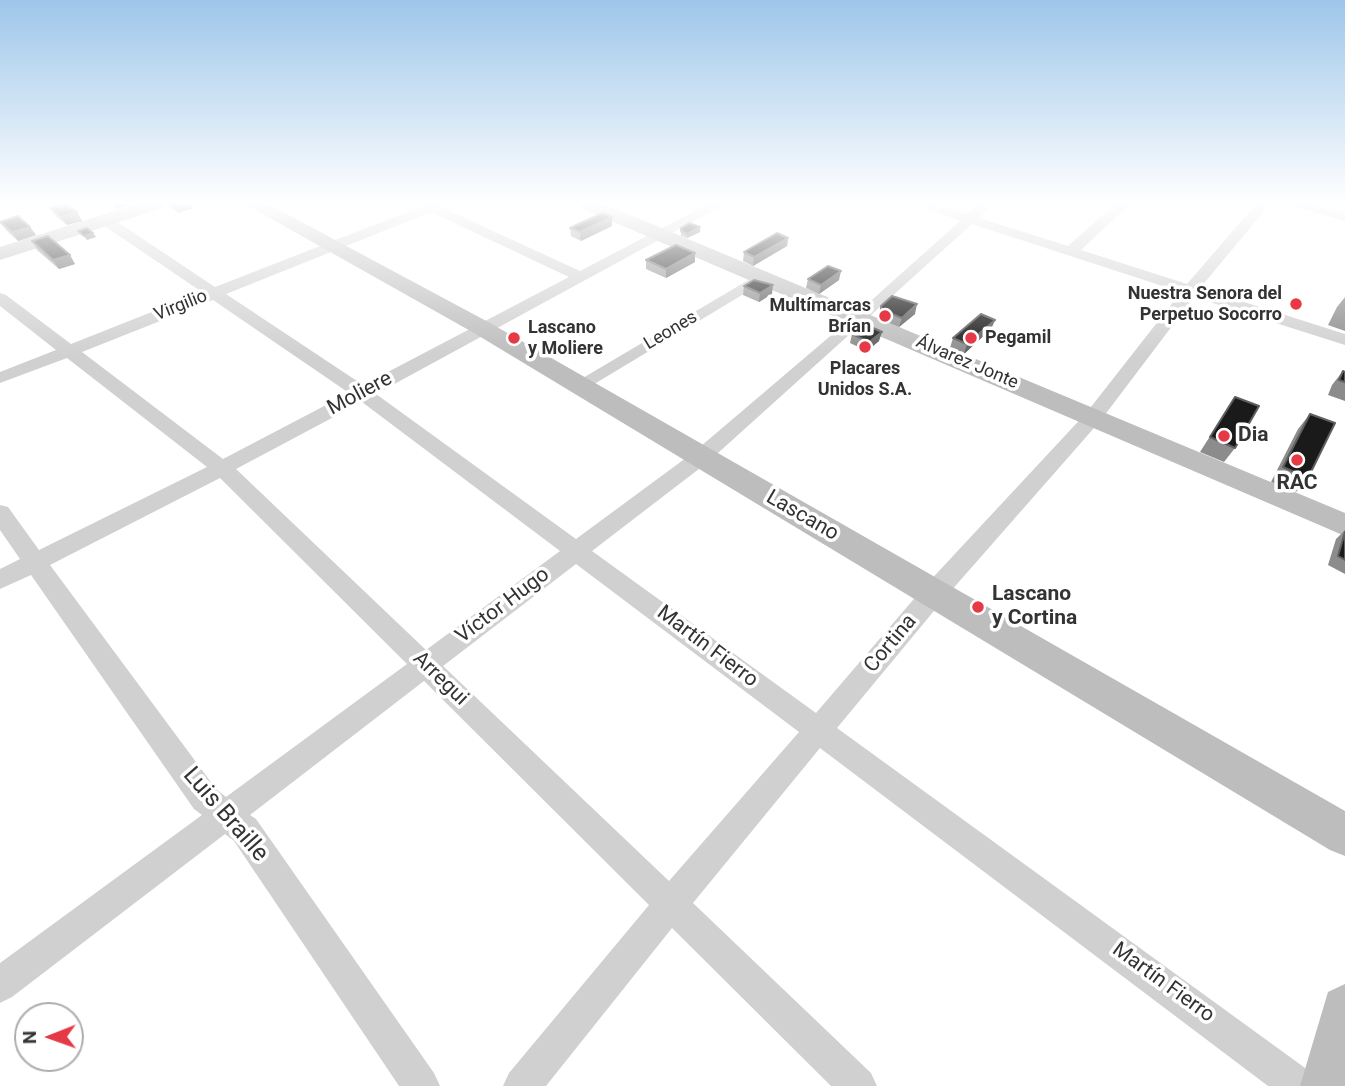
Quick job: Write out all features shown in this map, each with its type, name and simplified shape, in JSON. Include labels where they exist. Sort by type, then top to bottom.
[{"type":"street","name":"Martín Fierro","points":[[156,255],[362,393],[1299,1086]]},
{"type":"street","name":"Virgilio","points":[[0,378],[309,255]]},
{"type":"street","name":"Lascano","points":[[347,255],[482,328],[1345,835]]},
{"type":"street","points":[[535,255],[581,277]]},
{"type":"street","name":"Moliere","points":[[0,580],[222,468],[623,255]]},
{"type":"street","name":"Álvarez Jonte","points":[[710,255],[1345,524]]},
{"type":"street","name":"Víctor Hugo","points":[[0,985],[701,457],[930,255]]},
{"type":"street","points":[[1078,255],[1345,340]]},
{"type":"street","name":"Cortina","points":[[522,1086],[671,904],[934,593],[1094,416],[1220,255]]},
{"type":"street","name":"Leones","points":[[580,385],[762,277]]},
{"type":"street","name":"Arregui","points":[[0,298],[222,468],[858,1086]]},
{"type":"street","name":"Luis Braille","points":[[0,513],[205,799],[245,831],[421,1086]]},
{"type":"street","points":[[1326,1086],[1345,1009]]},
{"type":"building","points":[[47,255],[70,255],[53,260]]},
{"type":"building","points":[[657,255],[692,255],[666,269],[646,260]]},
{"type":"building","points":[[828,266],[841,271],[821,285],[808,279]]},
{"type":"building","points":[[754,280],[773,285],[760,293],[744,286]]},
{"type":"building","points":[[892,296],[917,304],[902,318],[881,310],[881,306]]},
{"type":"building","points":[[981,314],[995,320],[967,344],[953,338]]},
{"type":"building","points":[[871,327],[882,332],[869,342],[852,334],[859,328]]},
{"type":"building","points":[[1343,371],[1345,372],[1345,382],[1339,380]]},
{"type":"building","name":"Dia","points":[[1235,397],[1259,406],[1235,448],[1210,437]]},
{"type":"building","points":[[1310,414],[1335,423],[1308,478],[1283,467]]},
{"type":"building","points":[[1345,532],[1345,560],[1338,556]]},
{"type":"place","name":"Nuestra Senora del Perpetuo Socorro","points":[[1296,304]]},
{"type":"place","name":"Multímarcas Brían","points":[[885,316]]},
{"type":"place","name":"Lascano y Moliere","points":[[514,338]]},
{"type":"place","name":"Pegamil","points":[[971,338]]},
{"type":"place","name":"Placares Unidos S.A.","points":[[865,347]]},
{"type":"place","name":"Dia","points":[[1224,436]]},
{"type":"place","name":"RAC","points":[[1297,460]]},
{"type":"place","name":"Lascano y Cortina","points":[[978,607]]}]
